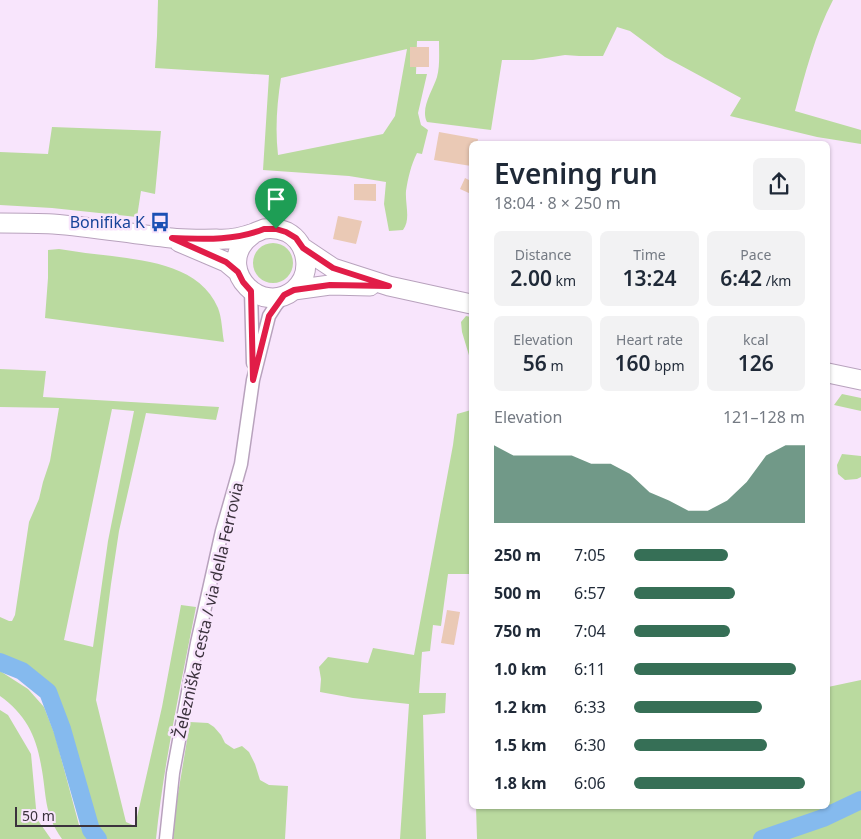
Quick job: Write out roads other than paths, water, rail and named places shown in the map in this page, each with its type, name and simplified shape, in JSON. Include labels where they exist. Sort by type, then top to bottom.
[{"type":"main road","points":[[0,223],[53,224],[172,238],[221,239],[254,233],[264,229],[276,229],[296,238],[303,248],[306,258],[306,270],[302,281],[289,292]]},
{"type":"main road","points":[[254,233],[245,240],[239,250],[238,272],[243,282],[251,291],[261,296],[273,298],[289,292],[330,285],[389,286]]},
{"type":"main road","points":[[172,238],[226,262],[238,272]]},
{"type":"main road","points":[[303,248],[333,268],[389,286],[469,304]]},
{"type":"main road","points":[[830,373],[861,380]]},
{"type":"street","name":"Železniška cesta / via della Ferrovia","points":[[251,291],[253,380]]},
{"type":"street","name":"Železniška cesta / via della Ferrovia","points":[[166,839],[173,773],[190,680],[222,531],[241,464],[253,380],[269,316],[289,292]]},
{"type":"waterway","points":[[0,662],[22,671],[48,692],[62,729],[91,830],[98,839]]},
{"type":"waterway","points":[[762,839],[823,818],[861,800]]},
{"type":"place","name":"Bonifika K","points":[[160,222]]}]
